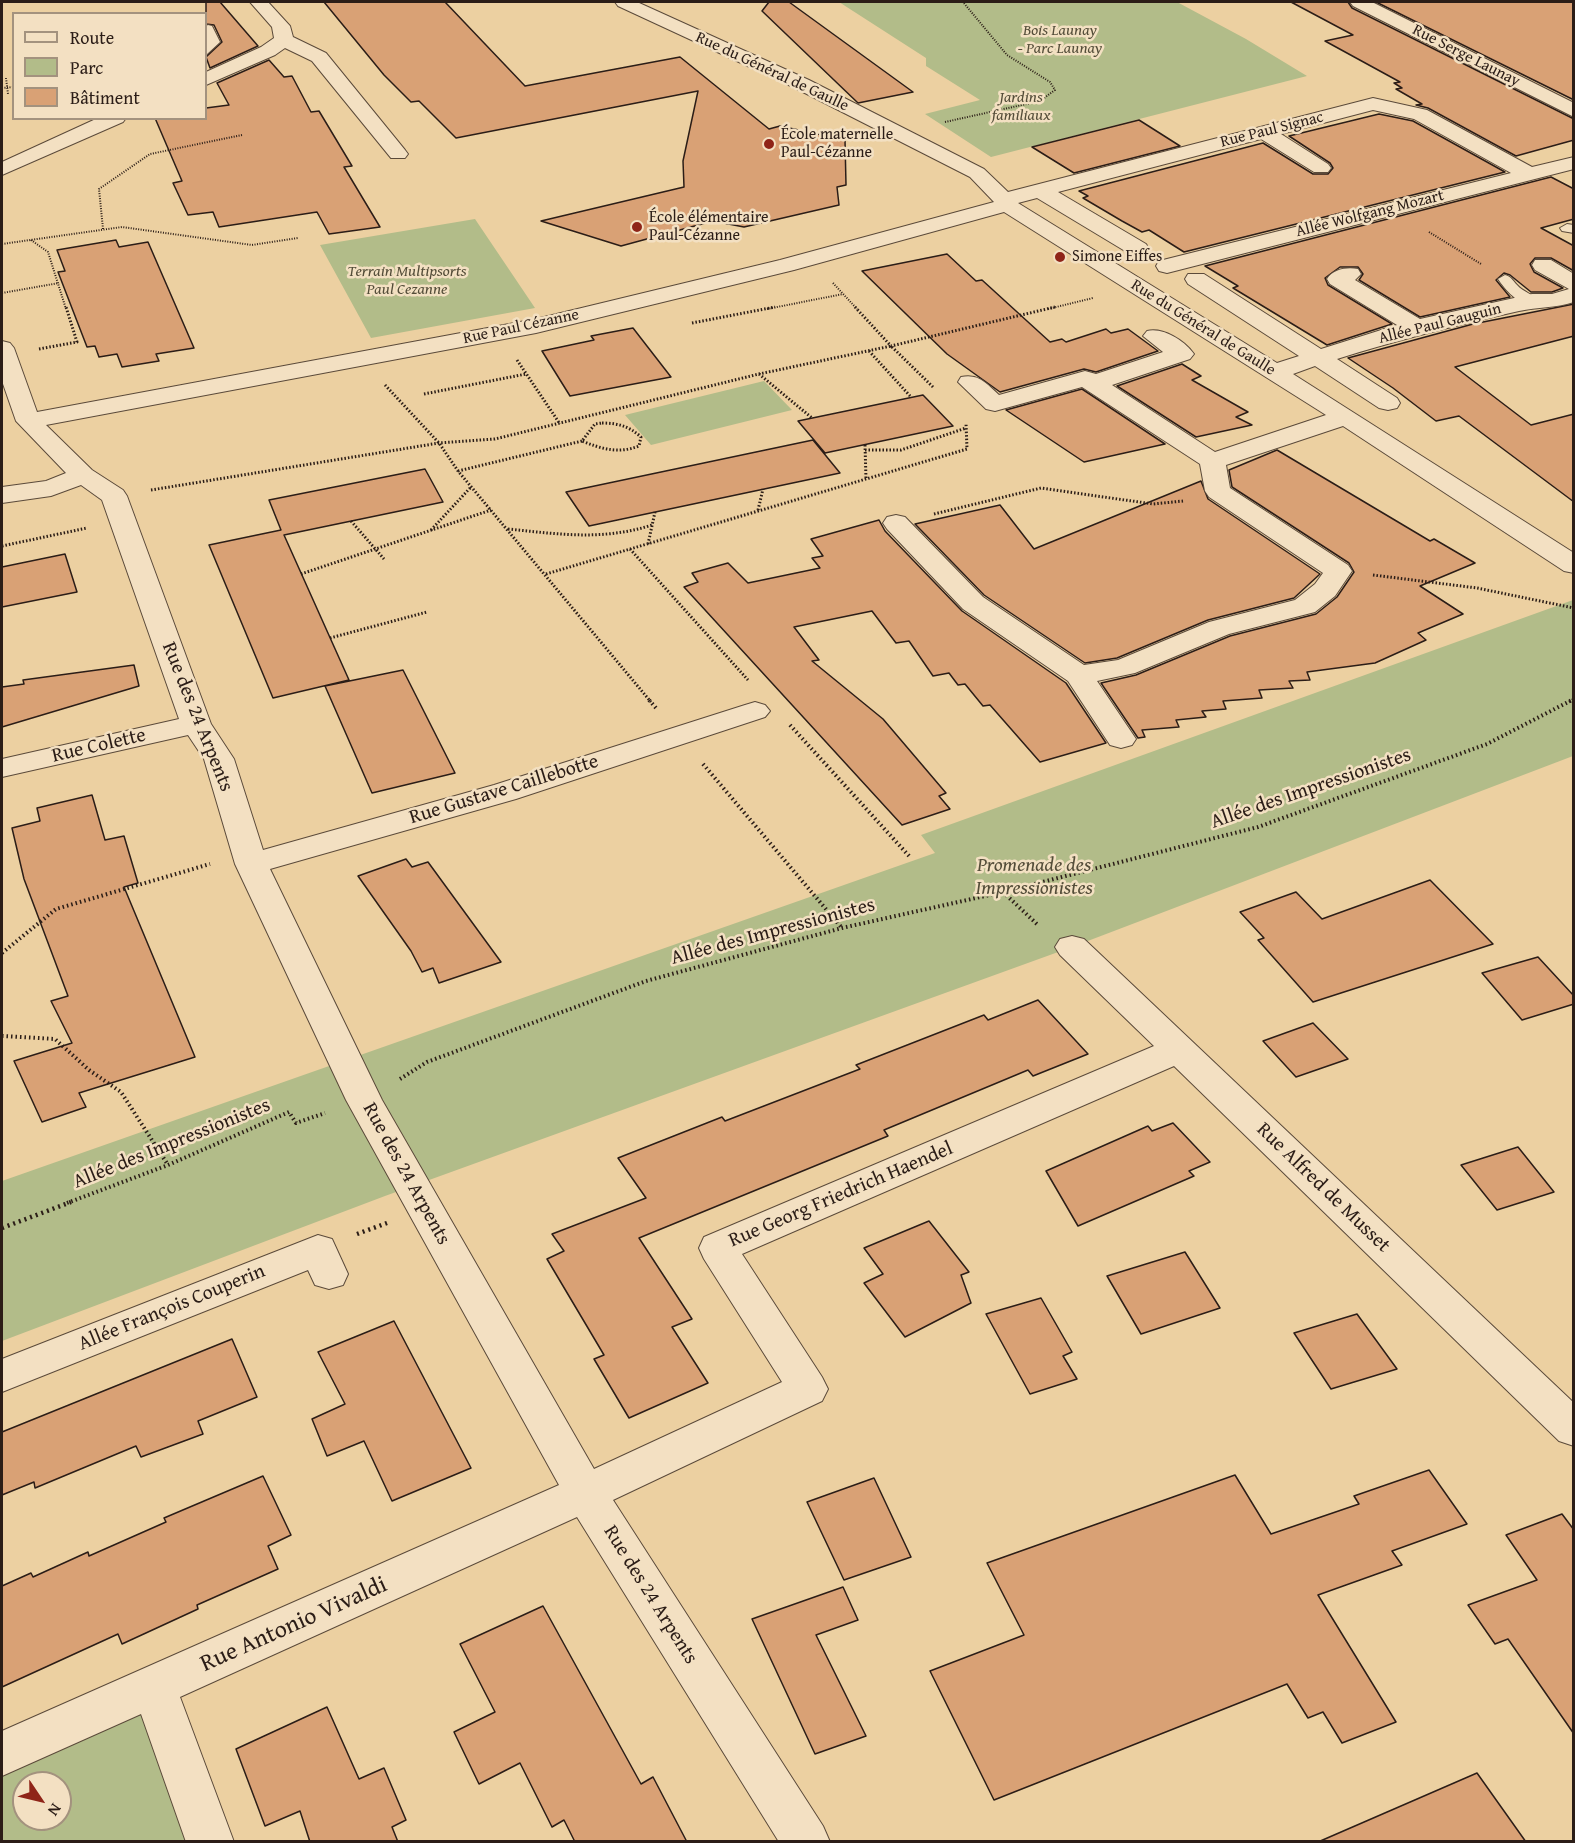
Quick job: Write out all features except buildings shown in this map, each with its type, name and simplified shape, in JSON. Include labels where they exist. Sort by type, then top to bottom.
[{"type":"street","points":[[259,2],[281,26],[284,39],[319,57],[398,154]]},
{"type":"street","name":"Rue du Général de Gaulle","points":[[624,2],[782,77],[802,84],[977,173],[1005,202],[1136,288],[1569,555]]},
{"type":"street","name":"Rue Serge Launay","points":[[1359,2],[1574,111]]},
{"type":"street","points":[[207,78],[268,51],[284,39]]},
{"type":"street","name":"Rue Paul Signac","points":[[1005,202],[1040,189],[1373,104],[1392,106],[1420,114],[1529,174]]},
{"type":"street","points":[[2,169],[112,120]]},
{"type":"street","points":[[1263,132],[1322,168]]},
{"type":"street","points":[[1563,165],[1574,179]]},
{"type":"street","name":"Allée Wolfgang Mozart","points":[[1167,266],[1563,165]]},
{"type":"street","points":[[1040,189],[1138,249]]},
{"type":"street","name":"Rue Paul Cézanne","points":[[28,421],[498,333],[617,307],[811,258],[1005,202]]},
{"type":"street","points":[[1543,265],[1574,284]]},
{"type":"street","points":[[1350,274],[1338,279],[1417,327]]},
{"type":"street","points":[[1196,279],[1388,402]]},
{"type":"street","name":"Allée Paul Gauguin","points":[[1274,372],[1417,327],[1532,301],[1553,301],[1574,295]]},
{"type":"street","points":[[1093,383],[1182,354],[1155,336]]},
{"type":"street","points":[[3,351],[28,421]]},
{"type":"street","points":[[970,382],[995,404],[1085,378],[1212,461],[1218,491],[1338,571],[1325,590],[1305,606],[1220,628],[1125,667],[1079,675]]},
{"type":"street","points":[[1212,461],[1346,417]]},
{"type":"street","name":"Rue des 24 Arpents","points":[[28,421],[83,475],[114,496],[196,724],[219,759],[249,859],[364,1101],[585,1493],[806,1842]]},
{"type":"street","points":[[2,495],[51,488],[83,475]]},
{"type":"street","points":[[896,523],[973,603],[1079,675],[1121,739]]},
{"type":"street","name":"Rue Gustave Caillebotte","points":[[249,859],[505,792],[755,711]]},
{"type":"street","name":"Rue Colette","points":[[2,768],[196,724]]},
{"type":"street","name":"Rue Alfred de Musset","points":[[1072,946],[1574,1429]]},
{"type":"street","name":"Rue Georg Friedrich Haendel","points":[[585,1493],[808,1389],[718,1248],[1179,1050]]},
{"type":"street","name":"Allée François Couperin","points":[[2,1376],[323,1262]]},
{"type":"street","name":"Rue Antonio Vivaldi","points":[[2,1754],[154,1688],[585,1493]]},
{"type":"street","points":[[154,1688],[210,1842]]},
{"type":"lane","points":[[207,50],[214,42],[208,29]]},
{"type":"lane","points":[[1505,279],[1513,290],[1532,301]]},
{"type":"path","points":[[902,134],[1040,101],[1055,90],[1050,82],[1007,55],[963,2]]},
{"type":"path","points":[[6,78],[8,94]]},
{"type":"path","points":[[2,88],[12,87]]},
{"type":"path","points":[[103,228],[99,189],[150,154],[242,135]]},
{"type":"path","points":[[2,244],[122,227],[252,245],[298,238]]},
{"type":"path","points":[[1428,232],[1505,279]]},
{"type":"path","points":[[3,351],[77,342],[48,252],[31,239]]},
{"type":"path","points":[[811,258],[891,346],[941,395]]},
{"type":"path","points":[[2,293],[58,283]]},
{"type":"path","points":[[144,491],[439,443],[495,439],[759,374],[891,346],[1136,288]]},
{"type":"path","points":[[690,323],[843,294]]},
{"type":"path","points":[[498,333],[560,424]]},
{"type":"path","points":[[869,350],[911,397]]},
{"type":"path","points":[[365,358],[374,373],[439,443],[471,487],[546,574],[967,449],[966,419]]},
{"type":"path","points":[[424,394],[526,374]]},
{"type":"path","points":[[759,374],[812,418]]},
{"type":"path","points":[[597,414],[604,423]]},
{"type":"path","points":[[458,471],[582,441],[607,451],[629,450],[639,446],[641,437],[633,429],[614,422],[595,424],[582,441]]},
{"type":"path","points":[[865,450],[901,450],[966,428]]},
{"type":"path","points":[[865,445],[866,479]]},
{"type":"path","points":[[429,531],[471,487]]},
{"type":"path","points":[[896,523],[1041,488],[1153,504],[1180,502],[1218,491]]},
{"type":"path","points":[[758,511],[763,489]]},
{"type":"path","points":[[301,574],[491,510]]},
{"type":"path","points":[[648,544],[655,512]]},
{"type":"path","points":[[2,546],[123,521]]},
{"type":"path","points":[[351,521],[384,559]]},
{"type":"path","points":[[507,529],[602,538],[629,534],[652,525]]},
{"type":"path","points":[[1338,571],[1477,588],[1574,608]]},
{"type":"path","points":[[330,639],[427,612]]},
{"type":"path","name":"Allée des Impressionistes","points":[[2,1227],[168,1165],[289,1112],[296,1123],[364,1101],[427,1062],[646,981],[842,928],[1003,892],[1258,827],[1487,744],[1574,699]]},
{"type":"path","points":[[2,953],[56,909],[249,859]]},
{"type":"path","points":[[802,882],[842,928]]},
{"type":"path","points":[[1003,892],[1047,933],[1072,946]]},
{"type":"path","points":[[2,1036],[55,1039],[89,1070],[121,1092],[168,1165]]},
{"type":"path","points":[[323,1262],[424,1208]]},
{"type":"green space","points":[[839,2],[1177,2],[1246,39],[1307,76],[991,157],[925,114],[980,100],[926,66],[926,58]]},
{"type":"green space","name":"Terrain Multipsorts Paul Cezanne","points":[[475,219],[535,308],[371,338],[320,245]]},
{"type":"green space","points":[[764,381],[792,410],[651,445],[625,415]]},
{"type":"green space","name":"Promenade des Impressionistes","points":[[1573,600],[1573,756],[1072,947],[385,1196],[2,1341],[2,1181],[935,853],[921,835]]},
{"type":"green space","points":[[154,1688],[210,1841],[2,1841],[2,1754]]},
{"type":"place","name":"École maternelle Paul-Cézanne","points":[[769,144]]},
{"type":"place","name":"École élémentaire Paul-Cézanne","points":[[637,227]]},
{"type":"place","name":"Simone Eiffes","points":[[1060,257]]},
{"type":"park label","name":"Bois Launay - Parc Launay","points":[[1060,40]]},
{"type":"park label","name":"Jardins familiaux","points":[[1021,107]]}]
